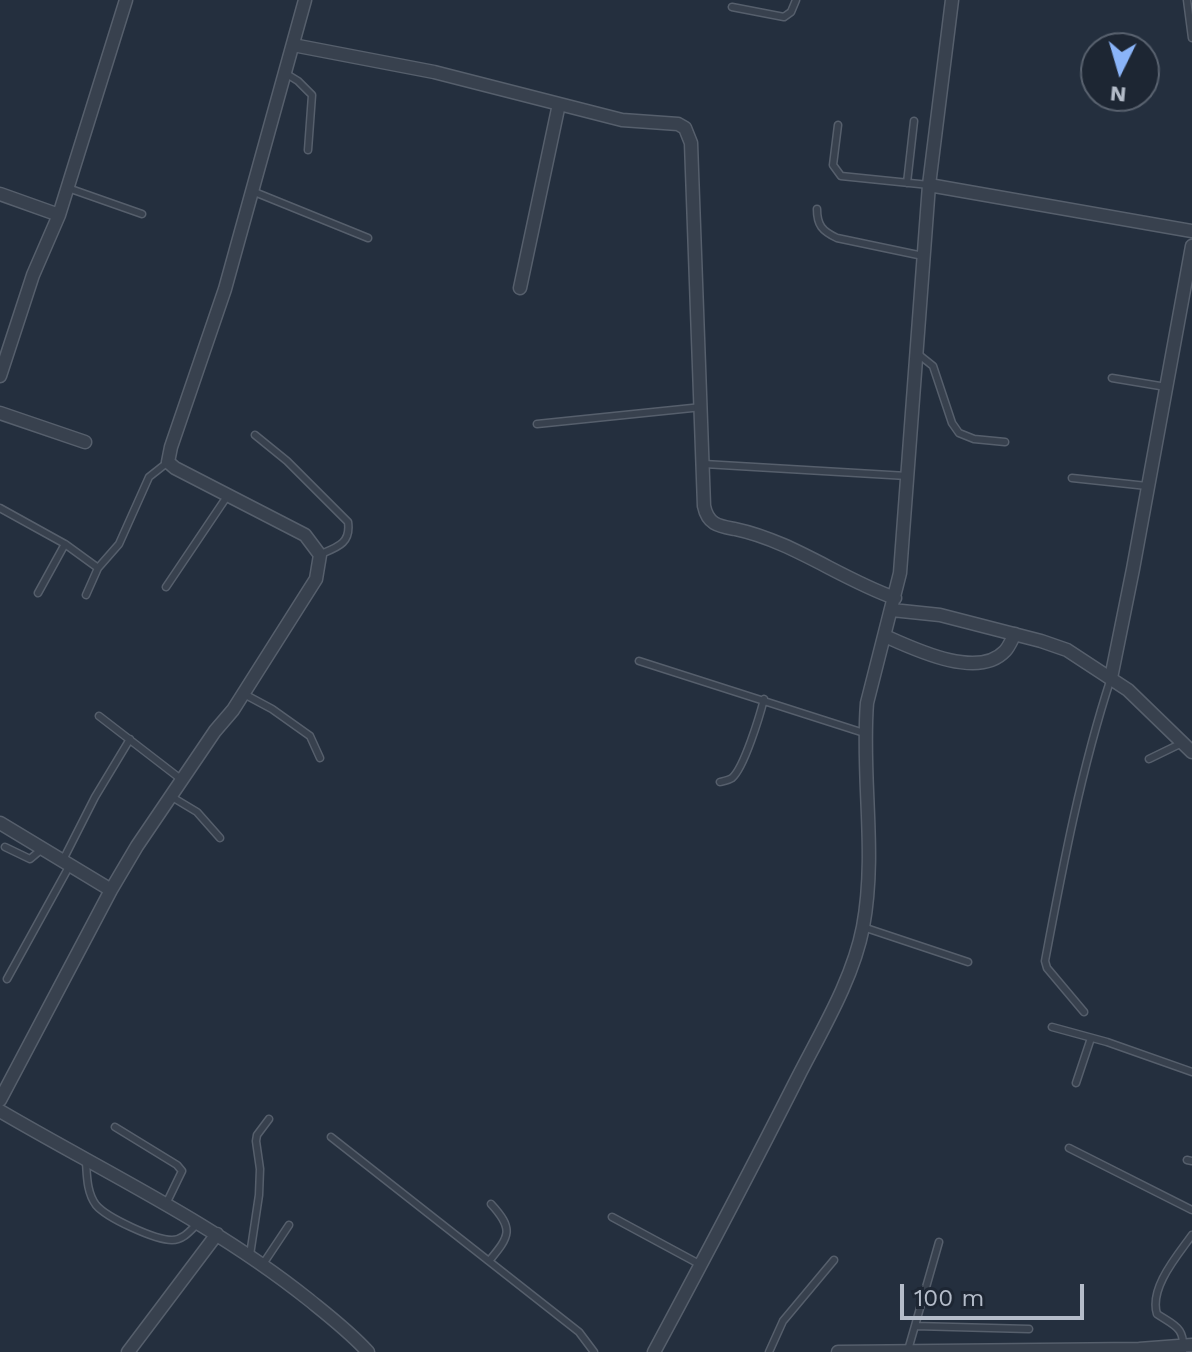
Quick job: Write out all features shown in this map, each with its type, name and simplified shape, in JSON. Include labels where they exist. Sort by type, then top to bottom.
[{"type":"street","points":[[0,376],[33,275],[59,215],[126,0]]},
{"type":"street","points":[[0,1100],[111,890],[170,796],[244,694],[316,579],[320,555],[305,535],[168,462],[225,289],[305,0]]},
{"type":"street","points":[[654,1352],[820,1035],[847,974],[863,927],[870,826],[867,703],[900,573],[929,185],[952,0]]},
{"type":"street","points":[[293,45],[434,72],[622,120],[678,124],[689,133],[704,506],[712,523],[779,543],[894,604],[1067,650],[1128,690],[1192,752]]},
{"type":"street","points":[[520,288],[559,104]]},
{"type":"street","points":[[929,185],[1192,231]]},
{"type":"street","points":[[0,194],[59,215]]},
{"type":"street","points":[[1111,678],[1192,246]]},
{"type":"street","points":[[0,413],[85,442]]},
{"type":"street","points":[[885,636],[944,659],[980,662],[995,658],[1006,650],[1015,634]]},
{"type":"street","points":[[0,823],[111,890]]},
{"type":"street","points":[[0,1111],[250,1255],[343,1328],[368,1352]]},
{"type":"street","points":[[128,1352],[217,1234]]},
{"type":"street","points":[[838,1352],[1186,1347]]},
{"type":"lane","points":[[732,7],[784,17],[791,12],[796,0]]},
{"type":"lane","points":[[1187,0],[1192,38]]},
{"type":"lane","points":[[285,73],[312,95],[308,150]]},
{"type":"lane","points":[[907,183],[914,121]]},
{"type":"lane","points":[[838,125],[833,165],[841,176],[929,185]]},
{"type":"lane","points":[[68,188],[142,214]]},
{"type":"lane","points":[[252,191],[368,238]]},
{"type":"lane","points":[[817,209],[817,222],[824,232],[837,238],[923,256]]},
{"type":"lane","points":[[918,354],[933,366],[952,423],[959,433],[974,439],[1005,442]]},
{"type":"lane","points":[[1112,378],[1166,387]]},
{"type":"lane","points":[[537,424],[702,407]]},
{"type":"lane","points":[[255,435],[287,461],[348,522],[348,539],[320,555]]},
{"type":"lane","points":[[86,595],[98,568],[119,544],[149,477],[168,462]]},
{"type":"lane","points":[[704,464],[907,476]]},
{"type":"lane","points":[[1072,478],[1147,486]]},
{"type":"lane","points":[[166,587],[228,495]]},
{"type":"lane","points":[[0,508],[65,544],[98,568]]},
{"type":"lane","points":[[38,593],[65,544]]},
{"type":"lane","points":[[639,661],[866,733]]},
{"type":"lane","points":[[1084,1012],[1047,968],[1045,961],[1092,734],[1111,678]]},
{"type":"lane","points":[[244,694],[310,736],[320,758]]},
{"type":"lane","points":[[720,782],[732,777],[739,766],[757,725],[764,699]]},
{"type":"lane","points":[[99,716],[182,780]]},
{"type":"lane","points":[[7,979],[95,797],[130,739]]},
{"type":"lane","points":[[1149,759],[1182,743]]},
{"type":"lane","points":[[170,796],[197,812],[220,838]]},
{"type":"lane","points":[[5,847],[30,859],[42,849]]},
{"type":"lane","points":[[863,927],[968,962]]},
{"type":"lane","points":[[1052,1027],[1192,1072]]},
{"type":"lane","points":[[1076,1083],[1091,1038]]},
{"type":"lane","points":[[250,1255],[258,1214],[260,1169],[256,1141],[269,1119]]},
{"type":"lane","points":[[115,1127],[182,1171],[166,1204]]},
{"type":"lane","points":[[331,1137],[579,1332],[594,1352]]},
{"type":"lane","points":[[1069,1148],[1192,1210]]},
{"type":"lane","points":[[86,1162],[90,1195],[98,1208],[130,1226],[174,1240],[185,1236],[198,1223]]},
{"type":"lane","points":[[489,1261],[506,1241],[507,1232],[506,1220],[491,1204]]},
{"type":"lane","points":[[612,1217],[701,1265]]},
{"type":"lane","points":[[263,1264],[289,1225]]},
{"type":"lane","points":[[1186,1347],[1179,1328],[1157,1314],[1154,1302],[1176,1257],[1192,1235]]},
{"type":"lane","points":[[908,1351],[939,1242]]},
{"type":"lane","points":[[769,1352],[783,1321],[834,1260]]},
{"type":"lane","points":[[915,1326],[1029,1329]]}]
